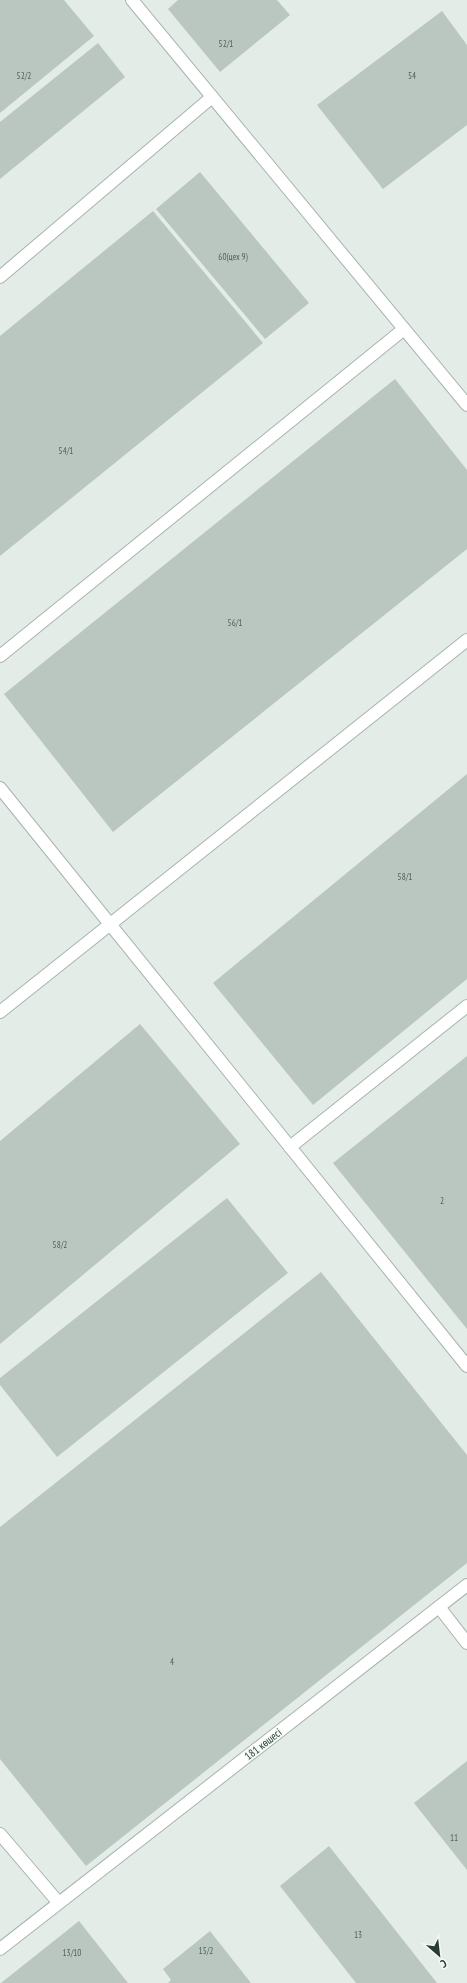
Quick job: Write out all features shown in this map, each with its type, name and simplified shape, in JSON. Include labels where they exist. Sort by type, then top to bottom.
[{"type":"street","points":[[132,0],[467,405]]},
{"type":"street","points":[[0,277],[212,96]]},
{"type":"street","points":[[0,656],[404,329]]},
{"type":"street","points":[[0,1012],[467,640]]},
{"type":"street","points":[[0,788],[467,1366]]},
{"type":"street","points":[[290,1147],[467,1006]]},
{"type":"street","name":"181 көшесі","points":[[0,1949],[58,1902],[467,1584]]},
{"type":"street","points":[[439,1607],[467,1643]]},
{"type":"street","points":[[0,1834],[58,1902]]},
{"type":"building","points":[[0,0],[64,0],[94,36],[0,113]]},
{"type":"building","points":[[178,0],[277,0],[290,15],[220,72],[168,9]]},
{"type":"building","points":[[442,11],[467,45],[467,125],[383,189],[317,105]]},
{"type":"building","points":[[98,43],[125,77],[0,179],[0,122]]},
{"type":"building","points":[[200,172],[309,303],[265,339],[156,209]]},
{"type":"building","points":[[153,211],[263,343],[0,556],[0,336]]},
{"type":"building","points":[[395,379],[467,470],[467,549],[113,832],[4,694]]},
{"type":"building","points":[[467,774],[467,979],[313,1105],[213,983]]},
{"type":"building","points":[[140,1024],[240,1144],[0,1344],[0,1141]]},
{"type":"building","points":[[467,1056],[467,1329],[333,1163]]},
{"type":"building","points":[[227,1198],[288,1273],[57,1457],[0,1385],[0,1378]]},
{"type":"building","points":[[321,1272],[467,1455],[467,1563],[86,1866],[0,1759],[0,1527]]},
{"type":"building","points":[[467,1761],[467,1870],[414,1803]]},
{"type":"building","points":[[329,1846],[437,1983],[356,1983],[280,1886]]},
{"type":"building","points":[[79,1921],[128,1983],[1,1983]]},
{"type":"building","points":[[210,1931],[251,1983],[168,1983],[171,1980],[163,1969]]}]
